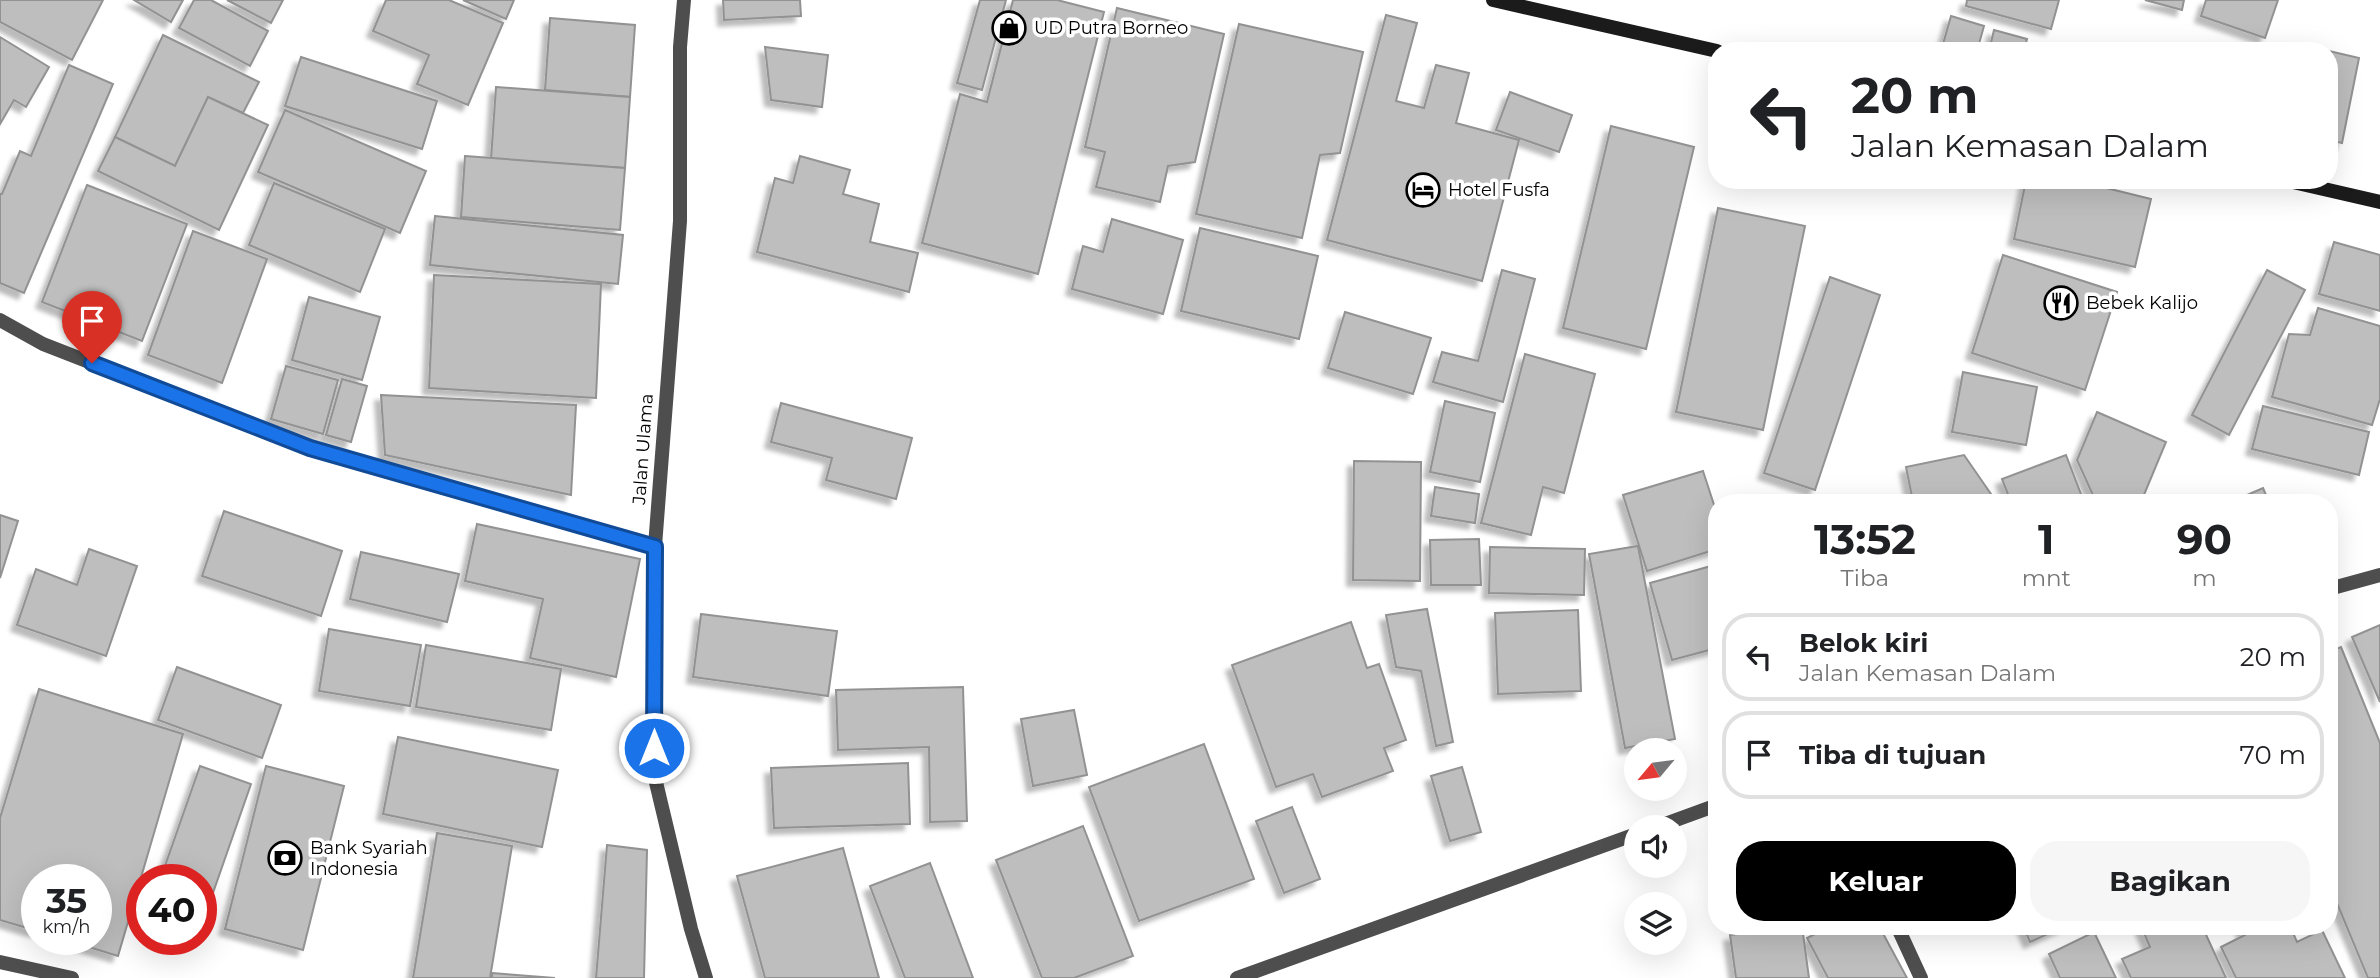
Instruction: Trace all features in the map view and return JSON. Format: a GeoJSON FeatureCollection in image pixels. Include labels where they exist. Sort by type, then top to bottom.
{"type":"FeatureCollection","features":[{"type":"Feature","properties":{"kind":"main road"},"geometry":{"type":"LineString","coordinates":[[1493,0],[1708,49]]}},
{"type":"Feature","properties":{"kind":"main road"},"geometry":{"type":"LineString","coordinates":[[2324,189],[2380,202]]}},
{"type":"Feature","properties":{"kind":"street","name":"Jalan Ulama"},"geometry":{"type":"LineString","coordinates":[[684,0],[680,47],[680,221],[655,547],[654,774],[691,929],[706,978]]}},
{"type":"Feature","properties":{"kind":"street"},"geometry":{"type":"LineString","coordinates":[[0,320],[43,344],[310,448],[655,547]]}},
{"type":"Feature","properties":{"kind":"street"},"geometry":{"type":"LineString","coordinates":[[2338,587],[2380,575]]}},
{"type":"Feature","properties":{"kind":"street"},"geometry":{"type":"LineString","coordinates":[[1687,816],[1708,808]]}},
{"type":"Feature","properties":{"kind":"street"},"geometry":{"type":"LineString","coordinates":[[1237,978],[1624,838]]}},
{"type":"Feature","properties":{"kind":"street"},"geometry":{"type":"LineString","coordinates":[[1901,935],[1921,978]]}},
{"type":"Feature","properties":{"kind":"street"},"geometry":{"type":"LineString","coordinates":[[0,962],[72,978]]}},
{"type":"Feature","properties":{"kind":"building"},"geometry":{"type":"Polygon","coordinates":[[[0,0],[103,0],[72,60],[0,22],[0,0]]]}},
{"type":"Feature","properties":{"kind":"building"},"geometry":{"type":"Polygon","coordinates":[[[134,0],[183,0],[171,22],[134,0]]]}},
{"type":"Feature","properties":{"kind":"building"},"geometry":{"type":"Polygon","coordinates":[[[194,0],[211,0],[268,31],[250,66],[179,28],[194,0]]]}},
{"type":"Feature","properties":{"kind":"building"},"geometry":{"type":"Polygon","coordinates":[[[227,0],[283,0],[271,23],[227,0]]]}},
{"type":"Feature","properties":{"kind":"building"},"geometry":{"type":"Polygon","coordinates":[[[386,0],[449,0],[503,23],[468,105],[417,84],[429,55],[373,31],[386,0]]]}},
{"type":"Feature","properties":{"kind":"building"},"geometry":{"type":"Polygon","coordinates":[[[463,0],[514,0],[506,19],[463,0]]]}},
{"type":"Feature","properties":{"kind":"building"},"geometry":{"type":"Polygon","coordinates":[[[723,0],[800,0],[801,16],[724,20],[723,0]]]}},
{"type":"Feature","properties":{"kind":"building"},"geometry":{"type":"Polygon","coordinates":[[[980,0],[1006,0],[982,90],[957,83],[980,0]]]}},
{"type":"Feature","properties":{"kind":"building"},"geometry":{"type":"Polygon","coordinates":[[[1013,0],[1057,0],[1104,12],[1038,274],[922,243],[960,94],[987,102],[1013,0]]]}},
{"type":"Feature","properties":{"kind":"building"},"geometry":{"type":"Polygon","coordinates":[[[1967,0],[2059,0],[2051,29],[1966,6],[1967,0]]]}},
{"type":"Feature","properties":{"kind":"building"},"geometry":{"type":"Polygon","coordinates":[[[2145,0],[2184,0],[2182,10],[2145,0]]]}},
{"type":"Feature","properties":{"kind":"building"},"geometry":{"type":"Polygon","coordinates":[[[2206,0],[2278,0],[2265,38],[2201,16],[2206,0]]]}},
{"type":"Feature","properties":{"kind":"building"},"geometry":{"type":"Polygon","coordinates":[[[1117,8],[1224,34],[1195,162],[1168,166],[1160,202],[1096,187],[1105,152],[1085,147],[1117,8]]]}},
{"type":"Feature","properties":{"kind":"building","name":"Hotel Fusfa"},"geometry":{"type":"Polygon","coordinates":[[[1386,15],[1417,23],[1396,101],[1424,108],[1436,65],[1469,73],[1456,123],[1519,140],[1482,281],[1327,240],[1386,15]]]}},
{"type":"Feature","properties":{"kind":"building"},"geometry":{"type":"Polygon","coordinates":[[[1951,16],[1984,26],[1980,42],[1944,42],[1951,16]]]}},
{"type":"Feature","properties":{"kind":"building"},"geometry":{"type":"Polygon","coordinates":[[[550,18],[635,25],[630,97],[545,90],[550,18]]]}},
{"type":"Feature","properties":{"kind":"building"},"geometry":{"type":"Polygon","coordinates":[[[1239,24],[1363,52],[1340,153],[1320,155],[1302,238],[1196,214],[1239,24]]]}},
{"type":"Feature","properties":{"kind":"building"},"geometry":{"type":"Polygon","coordinates":[[[1994,30],[2027,39],[2026,42],[1991,42],[1994,30]]]}},
{"type":"Feature","properties":{"kind":"building"},"geometry":{"type":"Polygon","coordinates":[[[163,35],[259,82],[243,113],[208,97],[175,166],[115,137],[163,35]]]}},
{"type":"Feature","properties":{"kind":"building"},"geometry":{"type":"Polygon","coordinates":[[[0,37],[49,67],[26,107],[14,100],[0,124],[0,37]]]}},
{"type":"Feature","properties":{"kind":"building"},"geometry":{"type":"Polygon","coordinates":[[[765,47],[828,55],[822,107],[771,100],[765,47]]]}},
{"type":"Feature","properties":{"kind":"building"},"geometry":{"type":"Polygon","coordinates":[[[2338,53],[2359,58],[2342,143],[2338,142],[2338,53]]]}},
{"type":"Feature","properties":{"kind":"building"},"geometry":{"type":"Polygon","coordinates":[[[301,57],[437,101],[422,149],[285,106],[301,57]]]}},
{"type":"Feature","properties":{"kind":"building"},"geometry":{"type":"Polygon","coordinates":[[[69,65],[113,84],[24,293],[0,283],[0,194],[20,151],[31,156],[69,65]]]}},
{"type":"Feature","properties":{"kind":"building"},"geometry":{"type":"Polygon","coordinates":[[[496,87],[630,97],[625,168],[491,159],[496,87]]]}},
{"type":"Feature","properties":{"kind":"building"},"geometry":{"type":"Polygon","coordinates":[[[1510,92],[1572,115],[1559,152],[1496,130],[1510,92]]]}},
{"type":"Feature","properties":{"kind":"building"},"geometry":{"type":"Polygon","coordinates":[[[208,97],[268,125],[219,230],[98,171],[115,137],[175,166],[208,97]]]}},
{"type":"Feature","properties":{"kind":"building"},"geometry":{"type":"Polygon","coordinates":[[[285,110],[426,171],[400,233],[258,172],[285,110]]]}},
{"type":"Feature","properties":{"kind":"building"},"geometry":{"type":"Polygon","coordinates":[[[1611,126],[1694,147],[1646,349],[1563,328],[1611,126]]]}},
{"type":"Feature","properties":{"kind":"building"},"geometry":{"type":"Polygon","coordinates":[[[465,156],[625,168],[620,230],[461,217],[465,156]]]}},
{"type":"Feature","properties":{"kind":"building"},"geometry":{"type":"Polygon","coordinates":[[[800,156],[850,170],[843,194],[879,204],[870,242],[918,253],[909,292],[757,252],[775,178],[793,183],[800,156]]]}},
{"type":"Feature","properties":{"kind":"building"},"geometry":{"type":"Polygon","coordinates":[[[274,183],[385,229],[360,292],[249,245],[274,183]]]}},
{"type":"Feature","properties":{"kind":"building"},"geometry":{"type":"Polygon","coordinates":[[[87,185],[187,224],[142,341],[42,302],[87,185]]]}},
{"type":"Feature","properties":{"kind":"building"},"geometry":{"type":"Polygon","coordinates":[[[2024,189],[2110,189],[2151,199],[2135,267],[2014,239],[2024,189]]]}},
{"type":"Feature","properties":{"kind":"building"},"geometry":{"type":"Polygon","coordinates":[[[1718,208],[1805,226],[1763,430],[1676,412],[1718,208]]]}},
{"type":"Feature","properties":{"kind":"building"},"geometry":{"type":"Polygon","coordinates":[[[435,216],[623,235],[618,284],[430,265],[435,216]]]}},
{"type":"Feature","properties":{"kind":"building"},"geometry":{"type":"Polygon","coordinates":[[[1112,219],[1183,240],[1163,314],[1072,289],[1083,246],[1103,252],[1112,219]]]}},
{"type":"Feature","properties":{"kind":"building"},"geometry":{"type":"Polygon","coordinates":[[[1200,228],[1318,256],[1299,339],[1181,311],[1200,228]]]}},
{"type":"Feature","properties":{"kind":"building"},"geometry":{"type":"Polygon","coordinates":[[[193,231],[267,259],[222,383],[148,355],[193,231]]]}},
{"type":"Feature","properties":{"kind":"building"},"geometry":{"type":"Polygon","coordinates":[[[2334,242],[2380,255],[2380,311],[2319,294],[2334,242]]]}},
{"type":"Feature","properties":{"kind":"building"},"geometry":{"type":"Polygon","coordinates":[[[2003,255],[2117,292],[2085,390],[1972,353],[2003,255]]]}},
{"type":"Feature","properties":{"kind":"building"},"geometry":{"type":"Polygon","coordinates":[[[1502,270],[1535,279],[1503,402],[1433,382],[1442,352],[1478,361],[1502,270]]]}},
{"type":"Feature","properties":{"kind":"building"},"geometry":{"type":"Polygon","coordinates":[[[2267,270],[2305,290],[2229,435],[2192,415],[2267,270]]]}},
{"type":"Feature","properties":{"kind":"building"},"geometry":{"type":"Polygon","coordinates":[[[434,275],[601,284],[596,398],[429,388],[434,275]]]}},
{"type":"Feature","properties":{"kind":"building"},"geometry":{"type":"Polygon","coordinates":[[[1830,277],[1880,295],[1815,490],[1764,473],[1830,277]]]}},
{"type":"Feature","properties":{"kind":"building"},"geometry":{"type":"Polygon","coordinates":[[[309,297],[380,317],[362,380],[292,360],[309,297]]]}},
{"type":"Feature","properties":{"kind":"building"},"geometry":{"type":"Polygon","coordinates":[[[2318,308],[2380,326],[2380,399],[2372,425],[2272,397],[2289,334],[2310,335],[2318,308]]]}},
{"type":"Feature","properties":{"kind":"building"},"geometry":{"type":"Polygon","coordinates":[[[1345,312],[1431,338],[1413,394],[1328,368],[1345,312]]]}},
{"type":"Feature","properties":{"kind":"building"},"geometry":{"type":"Polygon","coordinates":[[[1525,354],[1595,374],[1564,493],[1543,487],[1531,535],[1481,523],[1525,354]]]}},
{"type":"Feature","properties":{"kind":"building"},"geometry":{"type":"Polygon","coordinates":[[[286,366],[338,380],[323,434],[271,419],[286,366]]]}},
{"type":"Feature","properties":{"kind":"building"},"geometry":{"type":"Polygon","coordinates":[[[1963,372],[2037,387],[2026,445],[1952,432],[1963,372]]]}},
{"type":"Feature","properties":{"kind":"building"},"geometry":{"type":"Polygon","coordinates":[[[342,379],[367,386],[351,442],[326,435],[342,379]]]}},
{"type":"Feature","properties":{"kind":"building"},"geometry":{"type":"Polygon","coordinates":[[[381,395],[576,405],[571,495],[385,455],[381,395]]]}},
{"type":"Feature","properties":{"kind":"building"},"geometry":{"type":"Polygon","coordinates":[[[1445,401],[1495,413],[1480,482],[1430,472],[1445,401]]]}},
{"type":"Feature","properties":{"kind":"building"},"geometry":{"type":"Polygon","coordinates":[[[781,403],[912,438],[896,499],[826,480],[832,458],[771,442],[781,403]]]}},
{"type":"Feature","properties":{"kind":"building"},"geometry":{"type":"Polygon","coordinates":[[[2263,406],[2369,432],[2359,475],[2252,449],[2263,406]]]}},
{"type":"Feature","properties":{"kind":"building"},"geometry":{"type":"Polygon","coordinates":[[[2097,412],[2166,442],[2144,494],[2092,494],[2077,460],[2097,412]]]}},
{"type":"Feature","properties":{"kind":"building"},"geometry":{"type":"Polygon","coordinates":[[[1964,455],[1991,494],[1911,494],[1906,467],[1964,455]]]}},
{"type":"Feature","properties":{"kind":"building"},"geometry":{"type":"Polygon","coordinates":[[[2066,455],[2081,494],[2008,494],[2002,479],[2066,455]]]}},
{"type":"Feature","properties":{"kind":"building"},"geometry":{"type":"Polygon","coordinates":[[[1354,461],[1421,462],[1420,581],[1353,580],[1354,461]]]}},
{"type":"Feature","properties":{"kind":"building"},"geometry":{"type":"Polygon","coordinates":[[[1703,471],[1710,494],[1708,494],[1708,552],[1647,571],[1623,495],[1703,471]]]}},
{"type":"Feature","properties":{"kind":"building"},"geometry":{"type":"Polygon","coordinates":[[[1435,487],[1479,494],[1475,523],[1431,516],[1435,487]]]}},
{"type":"Feature","properties":{"kind":"building"},"geometry":{"type":"Polygon","coordinates":[[[2263,488],[2266,494],[2249,494],[2263,488]]]}},
{"type":"Feature","properties":{"kind":"building"},"geometry":{"type":"Polygon","coordinates":[[[224,511],[342,551],[321,616],[202,576],[224,511]]]}},
{"type":"Feature","properties":{"kind":"building"},"geometry":{"type":"Polygon","coordinates":[[[0,515],[18,521],[0,578],[0,515]]]}},
{"type":"Feature","properties":{"kind":"building"},"geometry":{"type":"Polygon","coordinates":[[[477,524],[640,559],[616,677],[530,658],[543,599],[465,581],[477,524]]]}},
{"type":"Feature","properties":{"kind":"building"},"geometry":{"type":"Polygon","coordinates":[[[1479,539],[1481,585],[1431,585],[1430,540],[1479,539]]]}},
{"type":"Feature","properties":{"kind":"building"},"geometry":{"type":"Polygon","coordinates":[[[1638,546],[1675,738],[1624,738],[1624,743],[1589,554],[1638,546]]]}},
{"type":"Feature","properties":{"kind":"building"},"geometry":{"type":"Polygon","coordinates":[[[1490,547],[1585,549],[1584,595],[1489,593],[1490,547]]]}},
{"type":"Feature","properties":{"kind":"building"},"geometry":{"type":"Polygon","coordinates":[[[89,549],[137,566],[106,656],[17,625],[36,569],[77,585],[89,549]]]}},
{"type":"Feature","properties":{"kind":"building"},"geometry":{"type":"Polygon","coordinates":[[[361,552],[459,574],[447,622],[350,599],[361,552]]]}},
{"type":"Feature","properties":{"kind":"building"},"geometry":{"type":"Polygon","coordinates":[[[1708,567],[1708,650],[1672,660],[1650,583],[1708,567]]]}},
{"type":"Feature","properties":{"kind":"building"},"geometry":{"type":"Polygon","coordinates":[[[1427,609],[1453,742],[1436,746],[1421,671],[1396,667],[1386,615],[1427,609]]]}},
{"type":"Feature","properties":{"kind":"building"},"geometry":{"type":"Polygon","coordinates":[[[1578,610],[1581,691],[1498,694],[1495,613],[1578,610]]]}},
{"type":"Feature","properties":{"kind":"building"},"geometry":{"type":"Polygon","coordinates":[[[701,614],[837,631],[828,696],[693,677],[701,614]]]}},
{"type":"Feature","properties":{"kind":"building"},"geometry":{"type":"Polygon","coordinates":[[[1351,622],[1367,668],[1379,664],[1406,740],[1384,748],[1393,771],[1322,797],[1313,774],[1276,787],[1232,665],[1351,622]]]}},
{"type":"Feature","properties":{"kind":"building"},"geometry":{"type":"Polygon","coordinates":[[[2380,625],[2380,702],[2352,637],[2380,625]]]}},
{"type":"Feature","properties":{"kind":"building"},"geometry":{"type":"Polygon","coordinates":[[[329,629],[421,645],[410,706],[319,691],[329,629]]]}},
{"type":"Feature","properties":{"kind":"building"},"geometry":{"type":"Polygon","coordinates":[[[426,645],[561,669],[551,730],[416,707],[426,645]]]}},
{"type":"Feature","properties":{"kind":"building"},"geometry":{"type":"Polygon","coordinates":[[[2341,647],[2380,743],[2380,978],[2368,978],[2338,906],[2338,648],[2341,647]]]}},
{"type":"Feature","properties":{"kind":"building"},"geometry":{"type":"Polygon","coordinates":[[[177,667],[281,705],[262,758],[158,720],[177,667]]]}},
{"type":"Feature","properties":{"kind":"building"},"geometry":{"type":"Polygon","coordinates":[[[963,687],[967,821],[930,822],[929,747],[838,750],[836,690],[963,687]]]}},
{"type":"Feature","properties":{"kind":"building"},"geometry":{"type":"Polygon","coordinates":[[[39,689],[183,734],[145,864],[126,864],[126,929],[118,956],[112,954],[112,864],[21,864],[21,926],[0,920],[0,818],[39,689]]]}},
{"type":"Feature","properties":{"kind":"building"},"geometry":{"type":"Polygon","coordinates":[[[1074,710],[1087,775],[1033,786],[1021,719],[1074,710]]]}},
{"type":"Feature","properties":{"kind":"building"},"geometry":{"type":"Polygon","coordinates":[[[398,737],[558,770],[542,847],[383,814],[398,737]]]}},
{"type":"Feature","properties":{"kind":"building"},"geometry":{"type":"Polygon","coordinates":[[[1204,744],[1254,879],[1139,921],[1089,787],[1204,744]]]}},
{"type":"Feature","properties":{"kind":"building"},"geometry":{"type":"Polygon","coordinates":[[[908,763],[910,824],[774,828],[771,768],[908,763]]]}},
{"type":"Feature","properties":{"kind":"building"},"geometry":{"type":"Polygon","coordinates":[[[200,766],[251,784],[217,881],[217,864],[166,864],[200,766]]]}},
{"type":"Feature","properties":{"kind":"building","name":"Bank Syariah Indonesia"},"geometry":{"type":"Polygon","coordinates":[[[266,766],[344,786],[303,950],[225,929],[266,766]]]}},
{"type":"Feature","properties":{"kind":"building"},"geometry":{"type":"Polygon","coordinates":[[[1462,767],[1481,832],[1450,841],[1431,776],[1462,767]]]}},
{"type":"Feature","properties":{"kind":"building"},"geometry":{"type":"Polygon","coordinates":[[[1292,807],[1320,879],[1284,893],[1256,821],[1292,807]]]}},
{"type":"Feature","properties":{"kind":"building"},"geometry":{"type":"Polygon","coordinates":[[[1083,826],[1133,956],[1074,978],[1042,978],[996,860],[1083,826]]]}},
{"type":"Feature","properties":{"kind":"building"},"geometry":{"type":"Polygon","coordinates":[[[437,833],[512,846],[490,978],[413,978],[437,833]]]}},
{"type":"Feature","properties":{"kind":"building"},"geometry":{"type":"Polygon","coordinates":[[[607,845],[647,850],[644,978],[596,978],[607,845]]]}},
{"type":"Feature","properties":{"kind":"building"},"geometry":{"type":"Polygon","coordinates":[[[843,848],[879,978],[765,978],[737,876],[843,848]]]}},
{"type":"Feature","properties":{"kind":"building"},"geometry":{"type":"Polygon","coordinates":[[[930,863],[973,978],[905,978],[870,886],[930,863]]]}},
{"type":"Feature","properties":{"kind":"building"},"geometry":{"type":"Polygon","coordinates":[[[1730,935],[1803,935],[1809,978],[1736,978],[1730,935]]]}},
{"type":"Feature","properties":{"kind":"building"},"geometry":{"type":"Polygon","coordinates":[[[1813,935],[1884,935],[1907,978],[1828,978],[1807,938],[1813,935]]]}},
{"type":"Feature","properties":{"kind":"building"},"geometry":{"type":"Polygon","coordinates":[[[2027,935],[2045,935],[2030,942],[2027,935]]]}},
{"type":"Feature","properties":{"kind":"building"},"geometry":{"type":"Polygon","coordinates":[[[2088,935],[2095,935],[2116,978],[2060,978],[2049,954],[2088,935]]]}},
{"type":"Feature","properties":{"kind":"building"},"geometry":{"type":"Polygon","coordinates":[[[2145,935],[2206,935],[2226,978],[2131,978],[2122,959],[2150,947],[2145,935]]]}},
{"type":"Feature","properties":{"kind":"building"},"geometry":{"type":"Polygon","coordinates":[[[2245,935],[2294,935],[2297,942],[2312,935],[2324,935],[2345,978],[2236,978],[2221,947],[2245,935]]]}},
{"type":"Feature","properties":{"kind":"building"},"geometry":{"type":"Polygon","coordinates":[[[492,973],[555,978],[492,978],[492,973]]]}},
{"type":"Feature","properties":{"kind":"place","name":"UD Putra Borneo"},"geometry":{"type":"Point","coordinates":[1009,28]}},
{"type":"Feature","properties":{"kind":"place","name":"Hotel Fusfa"},"geometry":{"type":"Point","coordinates":[1423,190]}},
{"type":"Feature","properties":{"kind":"place","name":"Bebek Kalijo"},"geometry":{"type":"Point","coordinates":[2061,303]}},
{"type":"Feature","properties":{"kind":"place","name":"Bank Syariah Indonesia"},"geometry":{"type":"Point","coordinates":[285,858]}},
{"type":"Feature","properties":{"kind":"route"},"geometry":{"type":"LineString","coordinates":[[92,363],[310,448],[655,547],[654,748]]}}]}
